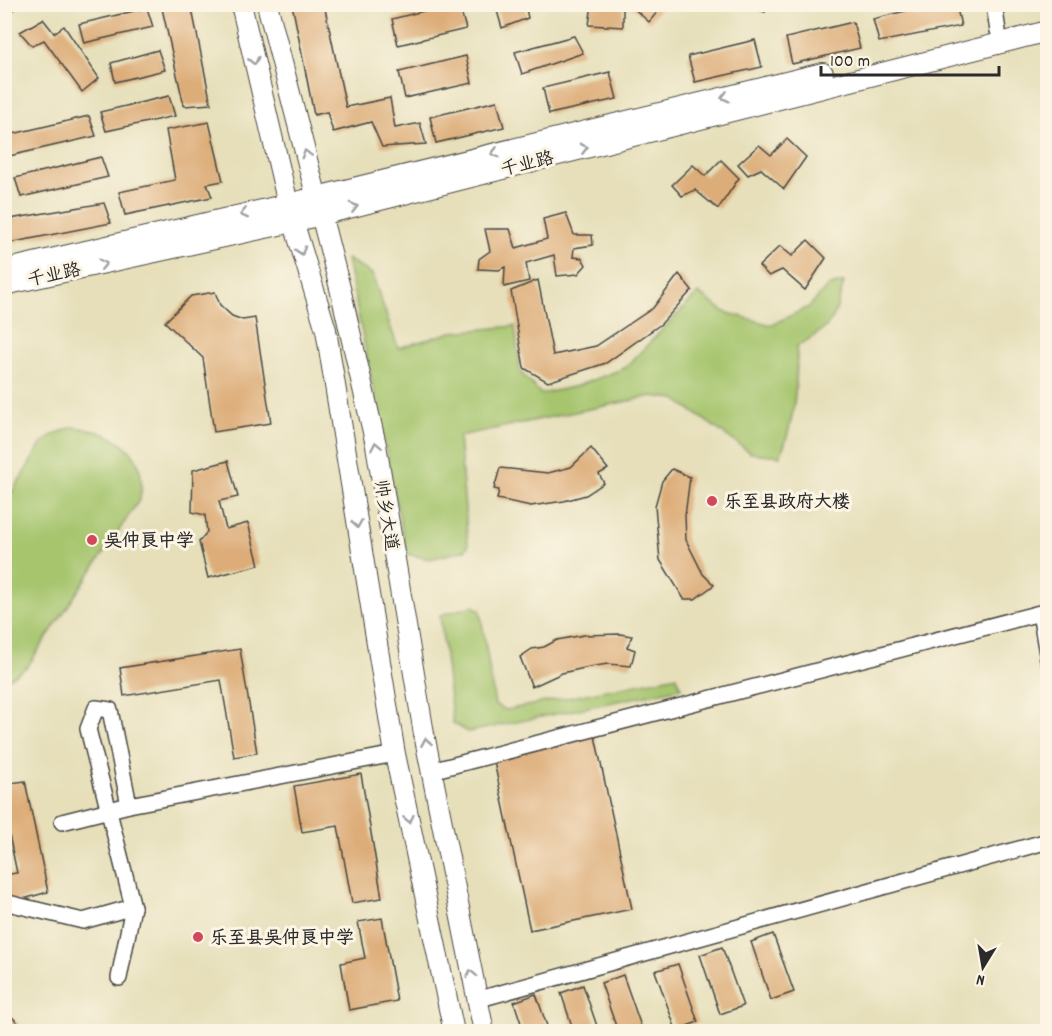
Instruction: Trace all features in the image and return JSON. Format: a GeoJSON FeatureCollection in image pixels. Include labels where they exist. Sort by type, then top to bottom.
{"type":"FeatureCollection","features":[{"type":"Feature","properties":{"kind":"main road","name":"帅乡大道"},"geometry":{"type":"LineString","coordinates":[[241,4],[290,213],[326,330],[395,754],[454,1032]]}},
{"type":"Feature","properties":{"kind":"main road","name":"帅乡大道"},"geometry":{"type":"LineString","coordinates":[[267,4],[319,205],[376,445],[431,771],[484,1032]]}},
{"type":"Feature","properties":{"kind":"main road","name":"千业路"},"geometry":{"type":"LineString","coordinates":[[4,285],[1047,20]]}},
{"type":"Feature","properties":{"kind":"main road","name":"千业路"},"geometry":{"type":"LineString","coordinates":[[319,205],[1047,31]]}},
{"type":"Feature","properties":{"kind":"main road","name":"千业路"},"geometry":{"type":"LineString","coordinates":[[4,270],[290,213]]}},
{"type":"Feature","properties":{"kind":"street"},"geometry":{"type":"LineString","coordinates":[[994,4],[998,31]]}},
{"type":"Feature","properties":{"kind":"street"},"geometry":{"type":"LineString","coordinates":[[431,771],[1040,613],[1047,660]]}},
{"type":"Feature","properties":{"kind":"street"},"geometry":{"type":"LineString","coordinates":[[119,978],[133,907],[88,729],[96,708],[110,710],[129,805]]}},
{"type":"Feature","properties":{"kind":"street"},"geometry":{"type":"LineString","coordinates":[[62,822],[129,805],[395,754]]}},
{"type":"Feature","properties":{"kind":"street"},"geometry":{"type":"LineString","coordinates":[[476,1000],[1047,841]]}},
{"type":"Feature","properties":{"kind":"street"},"geometry":{"type":"LineString","coordinates":[[4,902],[83,921],[133,907]]}},
{"type":"Feature","properties":{"kind":"green space"},"geometry":{"type":"Polygon","coordinates":[[[347,259],[372,274],[398,348],[452,332],[515,326],[520,372],[541,394],[577,386],[625,368],[698,293],[725,312],[771,325],[809,307],[827,287],[844,282],[831,321],[819,333],[797,346],[794,402],[789,429],[780,456],[751,453],[675,399],[652,396],[459,436],[468,546],[465,550],[430,559],[407,554],[347,259]]]}},
{"type":"Feature","properties":{"kind":"green space"},"geometry":{"type":"Polygon","coordinates":[[[72,427],[102,433],[125,446],[134,456],[139,468],[140,499],[27,667],[5,681],[5,504],[42,443],[51,436],[72,427]]]}},
{"type":"Feature","properties":{"kind":"green space"},"geometry":{"type":"Polygon","coordinates":[[[473,606],[480,610],[495,705],[506,710],[677,676],[681,688],[468,732],[453,723],[440,615],[473,606]]]}},
{"type":"Feature","properties":{"kind":"building"},"geometry":{"type":"Polygon","coordinates":[[[4,4],[20,4],[4,17],[4,4]]]}},
{"type":"Feature","properties":{"kind":"building"},"geometry":{"type":"Polygon","coordinates":[[[161,4],[191,4],[211,104],[184,106],[161,4]]]}},
{"type":"Feature","properties":{"kind":"building"},"geometry":{"type":"Polygon","coordinates":[[[292,4],[324,4],[346,107],[390,98],[395,128],[420,123],[426,144],[382,147],[371,122],[333,132],[327,112],[314,115],[292,4]]]}},
{"type":"Feature","properties":{"kind":"building"},"geometry":{"type":"Polygon","coordinates":[[[459,4],[466,29],[398,45],[392,19],[459,4]]]}},
{"type":"Feature","properties":{"kind":"building"},"geometry":{"type":"Polygon","coordinates":[[[495,4],[525,4],[528,18],[502,28],[495,4]]]}},
{"type":"Feature","properties":{"kind":"building"},"geometry":{"type":"Polygon","coordinates":[[[592,4],[623,4],[623,27],[589,25],[592,4]]]}},
{"type":"Feature","properties":{"kind":"building"},"geometry":{"type":"Polygon","coordinates":[[[633,4],[664,4],[649,22],[631,6],[633,4]]]}},
{"type":"Feature","properties":{"kind":"building"},"geometry":{"type":"Polygon","coordinates":[[[743,4],[768,4],[765,12],[743,4]]]}},
{"type":"Feature","properties":{"kind":"building"},"geometry":{"type":"Polygon","coordinates":[[[933,4],[956,4],[961,26],[879,42],[873,19],[933,4]]]}},
{"type":"Feature","properties":{"kind":"building"},"geometry":{"type":"Polygon","coordinates":[[[147,8],[153,27],[84,43],[79,24],[147,8]]]}},
{"type":"Feature","properties":{"kind":"building"},"geometry":{"type":"Polygon","coordinates":[[[43,19],[54,33],[64,26],[99,78],[82,92],[44,40],[32,46],[20,32],[43,19]]]}},
{"type":"Feature","properties":{"kind":"building"},"geometry":{"type":"Polygon","coordinates":[[[853,22],[860,48],[792,64],[786,38],[853,22]]]}},
{"type":"Feature","properties":{"kind":"building"},"geometry":{"type":"Polygon","coordinates":[[[574,36],[583,53],[522,74],[515,52],[574,36]]]}},
{"type":"Feature","properties":{"kind":"building"},"geometry":{"type":"Polygon","coordinates":[[[755,40],[762,67],[695,82],[688,56],[755,40]]]}},
{"type":"Feature","properties":{"kind":"building"},"geometry":{"type":"Polygon","coordinates":[[[158,50],[165,70],[115,82],[111,63],[158,50]]]}},
{"type":"Feature","properties":{"kind":"building"},"geometry":{"type":"Polygon","coordinates":[[[466,56],[472,83],[405,98],[399,72],[466,56]]]}},
{"type":"Feature","properties":{"kind":"building"},"geometry":{"type":"Polygon","coordinates":[[[610,72],[617,99],[549,114],[543,88],[610,72]]]}},
{"type":"Feature","properties":{"kind":"building"},"geometry":{"type":"Polygon","coordinates":[[[169,96],[175,116],[106,131],[100,112],[169,96]]]}},
{"type":"Feature","properties":{"kind":"building"},"geometry":{"type":"Polygon","coordinates":[[[497,101],[504,127],[436,143],[430,117],[497,101]]]}},
{"type":"Feature","properties":{"kind":"building"},"geometry":{"type":"Polygon","coordinates":[[[89,116],[96,136],[9,156],[4,136],[89,116]]]}},
{"type":"Feature","properties":{"kind":"building"},"geometry":{"type":"Polygon","coordinates":[[[209,122],[223,181],[207,184],[212,197],[125,215],[119,192],[175,180],[166,130],[209,122]]]}},
{"type":"Feature","properties":{"kind":"building"},"geometry":{"type":"Polygon","coordinates":[[[787,139],[806,157],[784,189],[761,169],[748,175],[738,164],[759,145],[771,155],[787,139]]]}},
{"type":"Feature","properties":{"kind":"building"},"geometry":{"type":"Polygon","coordinates":[[[101,157],[108,177],[21,197],[15,178],[101,157]]]}},
{"type":"Feature","properties":{"kind":"building"},"geometry":{"type":"Polygon","coordinates":[[[721,160],[739,178],[718,209],[695,190],[682,196],[672,185],[693,165],[705,176],[721,160]]]}},
{"type":"Feature","properties":{"kind":"building"},"geometry":{"type":"Polygon","coordinates":[[[104,203],[111,223],[4,244],[4,220],[104,203]]]}},
{"type":"Feature","properties":{"kind":"building"},"geometry":{"type":"Polygon","coordinates":[[[566,213],[574,235],[592,235],[593,245],[574,248],[573,257],[582,258],[586,265],[578,274],[557,276],[554,255],[526,263],[529,281],[504,287],[505,267],[499,270],[478,269],[479,259],[490,251],[485,229],[510,229],[516,248],[547,239],[543,219],[566,213]]]}},
{"type":"Feature","properties":{"kind":"building"},"geometry":{"type":"Polygon","coordinates":[[[808,240],[826,258],[805,290],[782,270],[769,276],[759,266],[780,246],[792,256],[808,240]]]}},
{"type":"Feature","properties":{"kind":"building"},"geometry":{"type":"Polygon","coordinates":[[[679,274],[692,290],[661,324],[606,363],[548,382],[524,368],[511,291],[538,280],[553,355],[596,346],[653,308],[679,274]]]}},
{"type":"Feature","properties":{"kind":"building"},"geometry":{"type":"Polygon","coordinates":[[[215,292],[220,305],[232,316],[243,320],[255,318],[271,423],[214,432],[203,358],[165,322],[191,296],[215,292]]]}},
{"type":"Feature","properties":{"kind":"building"},"geometry":{"type":"Polygon","coordinates":[[[591,448],[608,469],[599,474],[604,483],[586,495],[531,506],[497,499],[499,490],[494,489],[500,468],[548,473],[571,467],[591,448]]]}},
{"type":"Feature","properties":{"kind":"building"},"geometry":{"type":"Polygon","coordinates":[[[228,461],[238,497],[219,501],[226,529],[248,523],[259,565],[208,578],[199,542],[207,532],[205,515],[192,512],[193,470],[228,461]]]}},
{"type":"Feature","properties":{"kind":"building"},"geometry":{"type":"Polygon","coordinates":[[[672,469],[690,477],[685,516],[686,540],[703,574],[714,585],[695,599],[684,599],[660,560],[655,506],[662,481],[672,469]]]}},
{"type":"Feature","properties":{"kind":"building"},"geometry":{"type":"Polygon","coordinates":[[[584,635],[632,636],[627,647],[635,650],[631,666],[608,664],[589,667],[562,673],[532,687],[520,657],[532,649],[544,647],[557,640],[584,635]]]}},
{"type":"Feature","properties":{"kind":"building"},"geometry":{"type":"Polygon","coordinates":[[[240,649],[257,753],[234,757],[221,680],[124,696],[120,668],[240,649]]]}},
{"type":"Feature","properties":{"kind":"building"},"geometry":{"type":"Polygon","coordinates":[[[595,736],[632,909],[530,930],[493,757],[595,736]]]}},
{"type":"Feature","properties":{"kind":"building"},"geometry":{"type":"Polygon","coordinates":[[[361,774],[382,898],[352,903],[338,826],[302,832],[294,786],[361,774]]]}},
{"type":"Feature","properties":{"kind":"building"},"geometry":{"type":"Polygon","coordinates":[[[25,781],[48,892],[9,903],[4,890],[4,875],[17,873],[4,811],[4,784],[25,781]]]}},
{"type":"Feature","properties":{"kind":"building"},"geometry":{"type":"Polygon","coordinates":[[[382,918],[397,1001],[349,1010],[341,963],[365,958],[358,922],[382,918]]]}},
{"type":"Feature","properties":{"kind":"building"},"geometry":{"type":"Polygon","coordinates":[[[773,934],[794,992],[771,1000],[751,942],[773,934]]]}},
{"type":"Feature","properties":{"kind":"building"},"geometry":{"type":"Polygon","coordinates":[[[722,947],[743,1006],[720,1014],[700,955],[722,947]]]}},
{"type":"Feature","properties":{"kind":"building"},"geometry":{"type":"Polygon","coordinates":[[[678,964],[698,1022],[676,1030],[655,971],[678,964]]]}},
{"type":"Feature","properties":{"kind":"building"},"geometry":{"type":"Polygon","coordinates":[[[623,975],[643,1032],[618,1032],[601,983],[623,975]]]}},
{"type":"Feature","properties":{"kind":"building"},"geometry":{"type":"Polygon","coordinates":[[[583,985],[599,1032],[574,1032],[561,993],[583,985]]]}},
{"type":"Feature","properties":{"kind":"building"},"geometry":{"type":"Polygon","coordinates":[[[536,994],[549,1032],[524,1032],[514,1002],[536,994]]]}},
{"type":"Feature","properties":{"kind":"building"},"geometry":{"type":"Polygon","coordinates":[[[5,1010],[27,1032],[5,1032],[5,1010]]]}},
{"type":"Feature","properties":{"kind":"place","name":"乐至县政府大楼"},"geometry":{"type":"Point","coordinates":[712,501]}},
{"type":"Feature","properties":{"kind":"place","name":"吴仲良中学"},"geometry":{"type":"Point","coordinates":[92,540]}},
{"type":"Feature","properties":{"kind":"place","name":"乐至县吴仲良中学"},"geometry":{"type":"Point","coordinates":[198,937]}}]}
